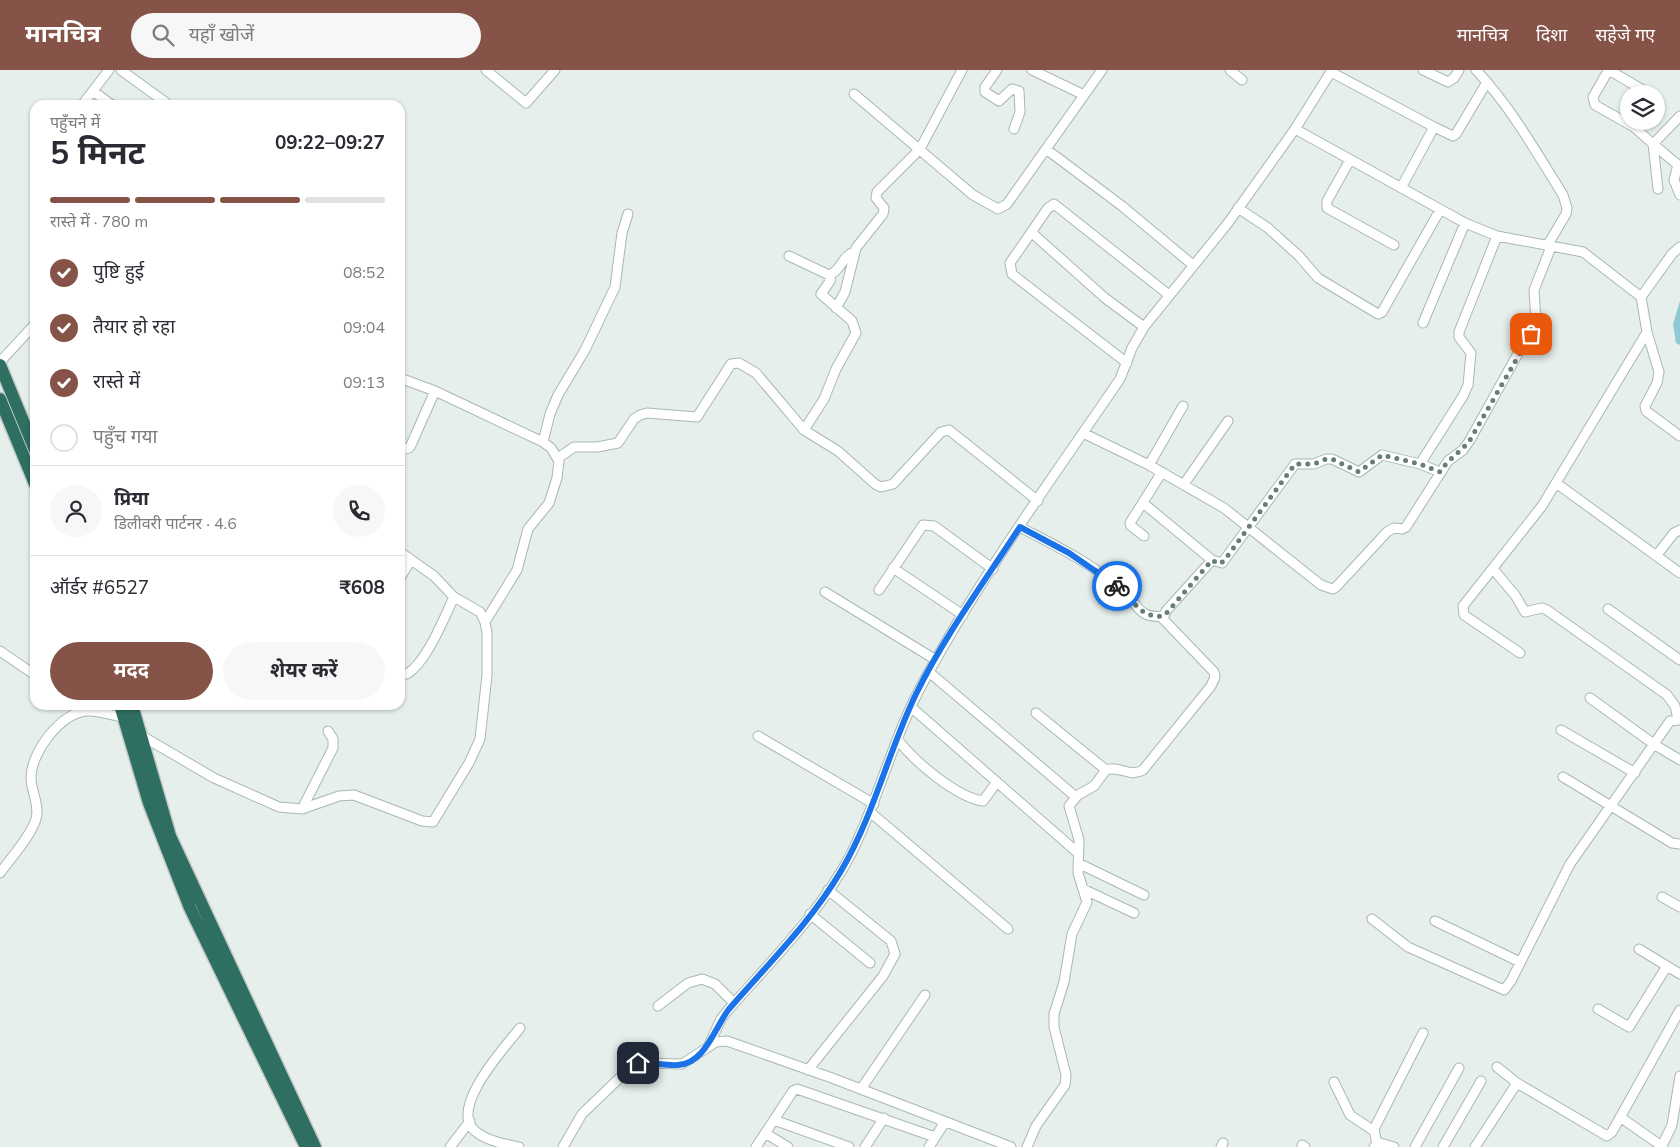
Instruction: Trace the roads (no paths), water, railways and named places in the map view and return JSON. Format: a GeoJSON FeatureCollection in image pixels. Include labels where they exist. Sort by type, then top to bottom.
{"type":"FeatureCollection","features":[{"type":"Feature","properties":{"kind":"highway"},"geometry":{"type":"LineString","coordinates":[[0,364],[30,438]]}},
{"type":"Feature","properties":{"kind":"highway"},"geometry":{"type":"LineString","coordinates":[[0,399],[3,414],[30,473]]}},
{"type":"Feature","properties":{"kind":"highway"},"geometry":{"type":"LineString","coordinates":[[122,710],[149,803],[190,908],[306,1147]]}},
{"type":"Feature","properties":{"kind":"highway"},"geometry":{"type":"LineString","coordinates":[[134,710],[170,836],[315,1147]]}},
{"type":"Feature","properties":{"kind":"street"},"geometry":{"type":"LineString","coordinates":[[86,100],[109,70]]}},
{"type":"Feature","properties":{"kind":"street"},"geometry":{"type":"LineString","coordinates":[[121,70],[162,100]]}},
{"type":"Feature","properties":{"kind":"street"},"geometry":{"type":"LineString","coordinates":[[486,70],[526,103],[555,70]]}},
{"type":"Feature","properties":{"kind":"street"},"geometry":{"type":"LineString","coordinates":[[836,308],[845,292],[854,252],[883,214],[884,208],[876,198],[877,192],[920,149],[962,70]]}},
{"type":"Feature","properties":{"kind":"street"},"geometry":{"type":"LineString","coordinates":[[997,70],[985,87],[985,92],[999,101],[1012,89],[1019,91],[1020,112],[1014,128]]}},
{"type":"Feature","properties":{"kind":"street"},"geometry":{"type":"LineString","coordinates":[[1032,70],[1084,95]]}},
{"type":"Feature","properties":{"kind":"street"},"geometry":{"type":"LineString","coordinates":[[854,94],[973,195],[998,209],[1007,204],[1025,176],[1102,70]]}},
{"type":"Feature","properties":{"kind":"street"},"geometry":{"type":"LineString","coordinates":[[1230,70],[1242,80]]}},
{"type":"Feature","properties":{"kind":"street"},"geometry":{"type":"LineString","coordinates":[[1424,70],[1448,82],[1454,78],[1458,70]]}},
{"type":"Feature","properties":{"kind":"street"},"geometry":{"type":"LineString","coordinates":[[1083,433],[1150,465],[1224,508],[1321,585],[1333,589],[1387,532],[1394,528],[1402,529],[1406,527],[1448,461],[1463,450],[1470,440],[1531,334],[1538,314],[1534,290],[1549,246],[1566,214],[1567,208],[1563,195],[1519,125],[1488,82],[1476,70]]}},
{"type":"Feature","properties":{"kind":"street"},"geometry":{"type":"LineString","coordinates":[[1634,85],[1609,70],[1593,97],[1595,105],[1634,127],[1678,165],[1674,180],[1680,195]]}},
{"type":"Feature","properties":{"kind":"street"},"geometry":{"type":"LineString","coordinates":[[708,1047],[721,1019],[783,949],[828,890],[851,853],[872,808],[911,707],[929,672],[963,615],[1020,527],[1120,379],[1144,327],[1238,208],[1295,129],[1332,71],[1453,136],[1488,82]]}},
{"type":"Feature","properties":{"kind":"street"},"geometry":{"type":"LineString","coordinates":[[93,91],[105,100]]}},
{"type":"Feature","properties":{"kind":"street"},"geometry":{"type":"LineString","coordinates":[[1653,144],[1680,116]]}},
{"type":"Feature","properties":{"kind":"street"},"geometry":{"type":"LineString","coordinates":[[1401,188],[1434,127]]}},
{"type":"Feature","properties":{"kind":"street"},"geometry":{"type":"LineString","coordinates":[[1295,129],[1465,223],[1497,236],[1583,252],[1641,297],[1647,332],[1659,372],[1657,383],[1645,406],[1646,412],[1680,436]]}},
{"type":"Feature","properties":{"kind":"street"},"geometry":{"type":"LineString","coordinates":[[1653,144],[1658,189]]}},
{"type":"Feature","properties":{"kind":"street"},"geometry":{"type":"LineString","coordinates":[[1046,149],[1122,206],[1193,265]]}},
{"type":"Feature","properties":{"kind":"street"},"geometry":{"type":"LineString","coordinates":[[1350,160],[1327,201],[1327,208],[1394,245]]}},
{"type":"Feature","properties":{"kind":"street"},"geometry":{"type":"LineString","coordinates":[[1127,363],[1012,274],[1010,263],[1048,208],[1054,204],[1169,295]]}},
{"type":"Feature","properties":{"kind":"street"},"geometry":{"type":"LineString","coordinates":[[1238,208],[1268,228],[1318,278],[1378,314],[1382,312],[1440,210]]}},
{"type":"Feature","properties":{"kind":"street"},"geometry":{"type":"LineString","coordinates":[[543,442],[550,414],[558,395],[588,344],[615,287],[622,234],[628,214]]}},
{"type":"Feature","properties":{"kind":"street"},"geometry":{"type":"LineString","coordinates":[[1423,323],[1465,223]]}},
{"type":"Feature","properties":{"kind":"street"},"geometry":{"type":"LineString","coordinates":[[1031,232],[1105,298],[1144,327]]}},
{"type":"Feature","properties":{"kind":"street"},"geometry":{"type":"LineString","coordinates":[[1420,464],[1468,385],[1471,353],[1459,336],[1459,332],[1497,236]]}},
{"type":"Feature","properties":{"kind":"street"},"geometry":{"type":"LineString","coordinates":[[1641,297],[1672,254],[1680,247]]}},
{"type":"Feature","properties":{"kind":"street"},"geometry":{"type":"LineString","coordinates":[[804,430],[824,399],[836,369],[856,333],[856,327],[852,321],[821,292],[830,281],[831,274],[848,254],[854,252]]}},
{"type":"Feature","properties":{"kind":"street"},"geometry":{"type":"LineString","coordinates":[[789,256],[818,271],[831,274]]}},
{"type":"Feature","properties":{"kind":"street"},"geometry":{"type":"LineString","coordinates":[[0,364],[30,330]]}},
{"type":"Feature","properties":{"kind":"street"},"geometry":{"type":"LineString","coordinates":[[1520,653],[1462,612],[1463,606],[1542,506],[1647,332]]}},
{"type":"Feature","properties":{"kind":"street"},"geometry":{"type":"LineString","coordinates":[[558,458],[574,447],[597,447],[618,442],[634,419],[640,415],[647,413],[697,417],[731,364],[739,363],[754,371],[804,430],[838,451],[875,484],[881,486],[893,484],[941,432],[949,430],[1038,501]]}},
{"type":"Feature","properties":{"kind":"street"},"geometry":{"type":"LineString","coordinates":[[405,380],[435,391],[543,442],[551,448],[558,458],[560,467],[549,503],[528,529],[517,570],[485,622]]}},
{"type":"Feature","properties":{"kind":"street"},"geometry":{"type":"LineString","coordinates":[[405,449],[411,445],[435,391]]}},
{"type":"Feature","properties":{"kind":"street"},"geometry":{"type":"LineString","coordinates":[[1150,465],[1183,406]]}},
{"type":"Feature","properties":{"kind":"street"},"geometry":{"type":"LineString","coordinates":[[1184,484],[1228,421]]}},
{"type":"Feature","properties":{"kind":"street"},"geometry":{"type":"LineString","coordinates":[[1143,504],[1212,560],[1222,563],[1295,464],[1314,464],[1326,459],[1332,459],[1359,472],[1382,455],[1420,464],[1440,472]]}},
{"type":"Feature","properties":{"kind":"street"},"geometry":{"type":"LineString","coordinates":[[1144,536],[1131,526],[1130,523],[1162,472]]}},
{"type":"Feature","properties":{"kind":"street"},"geometry":{"type":"LineString","coordinates":[[1556,483],[1680,573]]}},
{"type":"Feature","properties":{"kind":"street"},"geometry":{"type":"LineString","coordinates":[[879,590],[923,524],[928,524],[993,569]]}},
{"type":"Feature","properties":{"kind":"street"},"geometry":{"type":"LineString","coordinates":[[1020,527],[1097,571],[1124,592],[1140,611],[1151,616],[1164,616]]}},
{"type":"Feature","properties":{"kind":"street"},"geometry":{"type":"LineString","coordinates":[[1656,556],[1674,533],[1680,530]]}},
{"type":"Feature","properties":{"kind":"street"},"geometry":{"type":"LineString","coordinates":[[142,736],[190,765],[254,797],[279,807],[302,809],[339,796],[354,795],[429,823],[437,818],[480,739],[487,675],[485,622],[480,612],[454,597],[434,576],[405,556]]}},
{"type":"Feature","properties":{"kind":"street"},"geometry":{"type":"LineString","coordinates":[[405,570],[411,560]]}},
{"type":"Feature","properties":{"kind":"street"},"geometry":{"type":"LineString","coordinates":[[1027,1147],[1036,1126],[1059,1096],[1066,1079],[1054,1027],[1054,1014],[1064,982],[1072,934],[1086,908],[1087,902],[1078,873],[1078,840],[1069,810],[1070,804],[1094,786],[1106,770],[1116,768],[1132,774],[1143,770],[1214,682],[1214,672],[1164,622],[1164,616],[1212,560]]}},
{"type":"Feature","properties":{"kind":"street"},"geometry":{"type":"LineString","coordinates":[[893,568],[963,615]]}},
{"type":"Feature","properties":{"kind":"street"},"geometry":{"type":"LineString","coordinates":[[1372,919],[1408,947],[1500,990],[1507,988],[1570,864],[1670,721],[1679,720],[1675,706],[1667,696],[1547,610],[1542,608],[1525,612],[1515,595],[1493,569]]}},
{"type":"Feature","properties":{"kind":"street"},"geometry":{"type":"LineString","coordinates":[[824,592],[936,660]]}},
{"type":"Feature","properties":{"kind":"street"},"geometry":{"type":"LineString","coordinates":[[405,674],[416,666],[436,634],[454,597]]}},
{"type":"Feature","properties":{"kind":"street"},"geometry":{"type":"LineString","coordinates":[[1608,609],[1680,660]]}},
{"type":"Feature","properties":{"kind":"street"},"geometry":{"type":"LineString","coordinates":[[0,651],[30,672]]}},
{"type":"Feature","properties":{"kind":"street"},"geometry":{"type":"LineString","coordinates":[[929,672],[1076,798]]}},
{"type":"Feature","properties":{"kind":"street"},"geometry":{"type":"LineString","coordinates":[[1590,698],[1655,745],[1680,760]]}},
{"type":"Feature","properties":{"kind":"street"},"geometry":{"type":"LineString","coordinates":[[911,707],[1078,853]]}},
{"type":"Feature","properties":{"kind":"street"},"geometry":{"type":"LineString","coordinates":[[0,874],[36,819],[36,801],[31,777],[41,746],[58,726],[80,712],[96,711],[124,718]]}},
{"type":"Feature","properties":{"kind":"street"},"geometry":{"type":"LineString","coordinates":[[1036,713],[1106,770]]}},
{"type":"Feature","properties":{"kind":"street"},"geometry":{"type":"LineString","coordinates":[[1561,730],[1635,773]]}},
{"type":"Feature","properties":{"kind":"street"},"geometry":{"type":"LineString","coordinates":[[302,809],[333,748],[333,739],[328,731]]}},
{"type":"Feature","properties":{"kind":"street"},"geometry":{"type":"LineString","coordinates":[[758,736],[872,808],[1008,929]]}},
{"type":"Feature","properties":{"kind":"street"},"geometry":{"type":"LineString","coordinates":[[898,740],[910,755],[955,790],[981,801],[997,782]]}},
{"type":"Feature","properties":{"kind":"street"},"geometry":{"type":"LineString","coordinates":[[1563,777],[1672,843],[1680,844]]}},
{"type":"Feature","properties":{"kind":"street"},"geometry":{"type":"LineString","coordinates":[[1078,863],[1144,894]]}},
{"type":"Feature","properties":{"kind":"street"},"geometry":{"type":"LineString","coordinates":[[1083,889],[1134,913]]}},
{"type":"Feature","properties":{"kind":"street"},"geometry":{"type":"LineString","coordinates":[[808,1070],[884,976],[895,954],[891,941],[828,890]]}},
{"type":"Feature","properties":{"kind":"street"},"geometry":{"type":"LineString","coordinates":[[1662,897],[1680,907]]}},
{"type":"Feature","properties":{"kind":"street"},"geometry":{"type":"LineString","coordinates":[[810,914],[870,963]]}},
{"type":"Feature","properties":{"kind":"street"},"geometry":{"type":"LineString","coordinates":[[1435,921],[1520,962]]}},
{"type":"Feature","properties":{"kind":"street"},"geometry":{"type":"LineString","coordinates":[[1639,949],[1680,974]]}},
{"type":"Feature","properties":{"kind":"street"},"geometry":{"type":"LineString","coordinates":[[1598,1009],[1629,1027],[1667,966]]}},
{"type":"Feature","properties":{"kind":"street"},"geometry":{"type":"LineString","coordinates":[[658,1006],[688,983],[702,978],[716,984],[734,1003]]}},
{"type":"Feature","properties":{"kind":"street"},"geometry":{"type":"LineString","coordinates":[[861,1089],[925,995]]}},
{"type":"Feature","properties":{"kind":"street"},"geometry":{"type":"LineString","coordinates":[[1497,1067],[1516,1083],[1605,1136],[1612,1132],[1680,1010]]}},
{"type":"Feature","properties":{"kind":"street"},"geometry":{"type":"LineString","coordinates":[[519,1147],[496,1142],[481,1135],[474,1130],[470,1121],[473,1095],[478,1081],[520,1028]]}},
{"type":"Feature","properties":{"kind":"street"},"geometry":{"type":"LineString","coordinates":[[1394,1147],[1384,1144],[1375,1146],[1374,1131],[1423,1033]]}},
{"type":"Feature","properties":{"kind":"street"},"geometry":{"type":"LineString","coordinates":[[563,1147],[574,1124],[590,1105],[632,1066],[644,1063],[682,1064],[721,1041],[732,1042],[861,1089],[1011,1147]]}},
{"type":"Feature","properties":{"kind":"street"},"geometry":{"type":"LineString","coordinates":[[1415,1147],[1459,1068]]}},
{"type":"Feature","properties":{"kind":"street"},"geometry":{"type":"LineString","coordinates":[[1620,1117],[1662,1146],[1672,1125],[1680,1076]]}},
{"type":"Feature","properties":{"kind":"street"},"geometry":{"type":"LineString","coordinates":[[1334,1082],[1350,1115],[1374,1131]]}},
{"type":"Feature","properties":{"kind":"street"},"geometry":{"type":"LineString","coordinates":[[1443,1147],[1481,1082]]}},
{"type":"Feature","properties":{"kind":"street"},"geometry":{"type":"LineString","coordinates":[[1475,1147],[1516,1083]]}},
{"type":"Feature","properties":{"kind":"street"},"geometry":{"type":"LineString","coordinates":[[756,1147],[794,1090],[797,1089],[935,1136]]}},
{"type":"Feature","properties":{"kind":"street"},"geometry":{"type":"LineString","coordinates":[[865,1147],[884,1118]]}},
{"type":"Feature","properties":{"kind":"street"},"geometry":{"type":"LineString","coordinates":[[774,1120],[849,1147]]}},
{"type":"Feature","properties":{"kind":"street"},"geometry":{"type":"LineString","coordinates":[[450,1147],[470,1121]]}},
{"type":"Feature","properties":{"kind":"street"},"geometry":{"type":"LineString","coordinates":[[929,1147],[945,1122]]}},
{"type":"Feature","properties":{"kind":"street"},"geometry":{"type":"LineString","coordinates":[[765,1133],[788,1147]]}},
{"type":"Feature","properties":{"kind":"water"},"geometry":{"type":"Polygon","coordinates":[[[1680,301],[1680,345],[1676,343],[1673,324],[1680,301]]]}}]}
